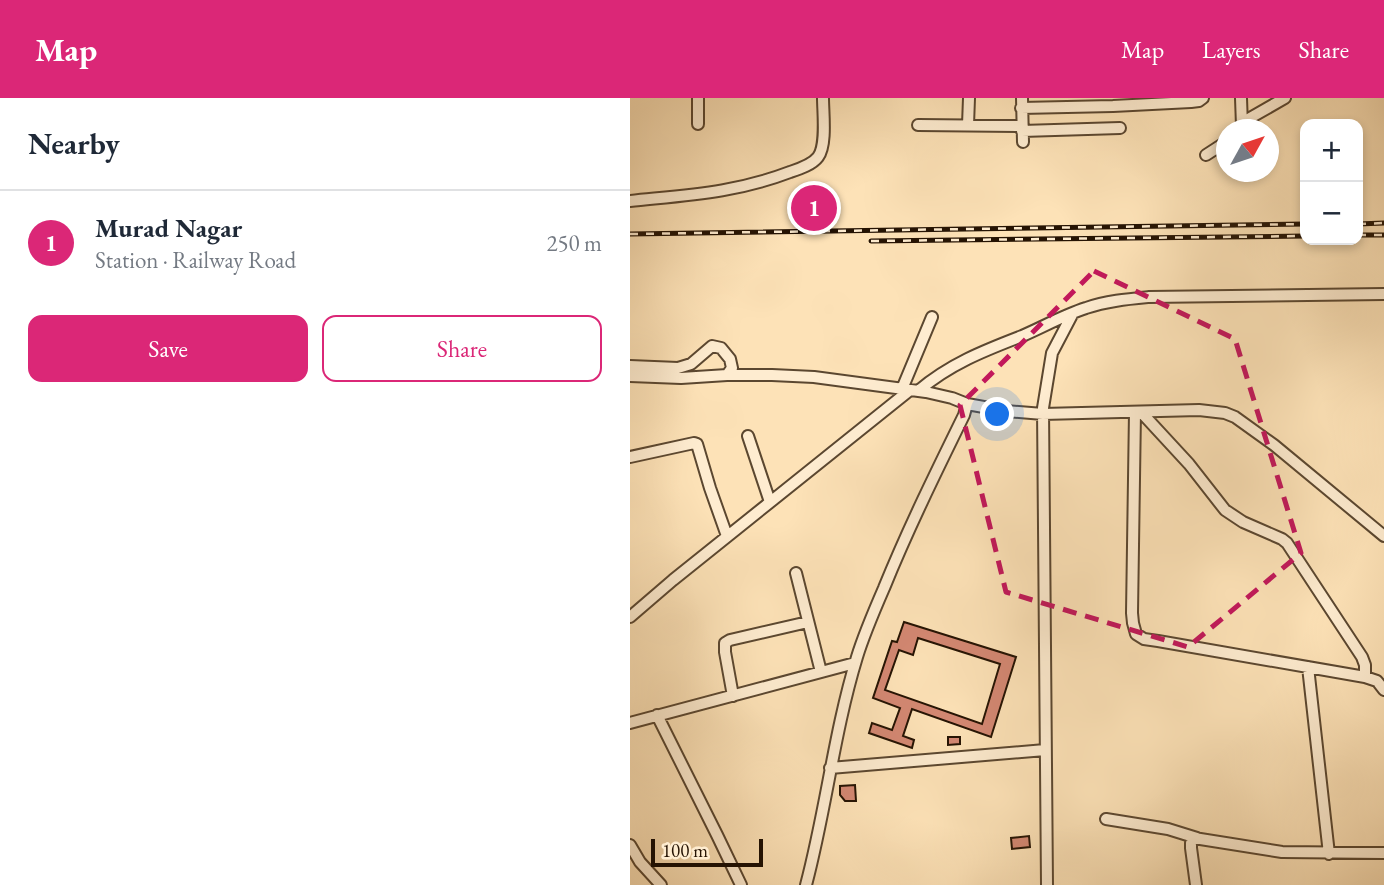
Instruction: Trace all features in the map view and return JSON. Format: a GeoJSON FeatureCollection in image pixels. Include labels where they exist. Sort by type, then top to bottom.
{"type":"FeatureCollection","features":[{"type":"Feature","properties":{"kind":"street"},"geometry":{"type":"LineString","coordinates":[[698,98],[698,124]]}},
{"type":"Feature","properties":{"kind":"street"},"geometry":{"type":"LineString","coordinates":[[630,201],[713,193],[754,184],[810,163],[819,156],[824,138],[823,98]]}},
{"type":"Feature","properties":{"kind":"street"},"geometry":{"type":"LineString","coordinates":[[968,125],[969,98]]}},
{"type":"Feature","properties":{"kind":"street"},"geometry":{"type":"LineString","coordinates":[[1022,133],[1022,103],[1113,106],[1191,102],[1203,98]]}},
{"type":"Feature","properties":{"kind":"street"},"geometry":{"type":"LineString","coordinates":[[1241,98],[1241,119]]}},
{"type":"Feature","properties":{"kind":"street"},"geometry":{"type":"LineString","coordinates":[[1248,119],[1285,98]]}},
{"type":"Feature","properties":{"kind":"street"},"geometry":{"type":"LineString","coordinates":[[918,125],[968,125],[1022,133],[1120,128]]}},
{"type":"Feature","properties":{"kind":"street"},"geometry":{"type":"LineString","coordinates":[[1206,155],[1216,149]]}},
{"type":"Feature","properties":{"kind":"street"},"geometry":{"type":"LineString","coordinates":[[630,617],[910,390],[968,357],[1087,307],[1114,301],[1149,297],[1384,294]]}},
{"type":"Feature","properties":{"kind":"street"},"geometry":{"type":"LineString","coordinates":[[1047,885],[1043,400],[1052,353],[1073,313]]}},
{"type":"Feature","properties":{"kind":"street"},"geometry":{"type":"LineString","coordinates":[[910,390],[932,317]]}},
{"type":"Feature","properties":{"kind":"street"},"geometry":{"type":"LineString","coordinates":[[630,366],[678,368],[691,364],[712,346],[721,348],[730,359],[732,368],[727,375]]}},
{"type":"Feature","properties":{"kind":"street"},"geometry":{"type":"LineString","coordinates":[[630,376],[814,377],[910,390],[1006,411],[1043,414],[1214,410],[1235,417],[1274,445],[1384,536]]}},
{"type":"Feature","properties":{"kind":"street"},"geometry":{"type":"LineString","coordinates":[[795,885],[807,882],[855,663],[894,563],[967,404]]}},
{"type":"Feature","properties":{"kind":"street"},"geometry":{"type":"LineString","coordinates":[[1138,412],[1132,613],[1136,634],[1144,639],[1365,677],[1383,685]]}},
{"type":"Feature","properties":{"kind":"street"},"geometry":{"type":"LineString","coordinates":[[1138,412],[1189,464],[1226,510],[1237,519],[1287,543],[1362,657],[1365,677]]}},
{"type":"Feature","properties":{"kind":"street"},"geometry":{"type":"LineString","coordinates":[[748,436],[770,502]]}},
{"type":"Feature","properties":{"kind":"street"},"geometry":{"type":"LineString","coordinates":[[630,457],[698,444],[727,536]]}},
{"type":"Feature","properties":{"kind":"street"},"geometry":{"type":"LineString","coordinates":[[796,573],[821,672]]}},
{"type":"Feature","properties":{"kind":"street"},"geometry":{"type":"LineString","coordinates":[[733,696],[725,643],[808,622]]}},
{"type":"Feature","properties":{"kind":"street"},"geometry":{"type":"LineString","coordinates":[[630,723],[855,663]]}},
{"type":"Feature","properties":{"kind":"street"},"geometry":{"type":"LineString","coordinates":[[1308,667],[1329,854]]}},
{"type":"Feature","properties":{"kind":"street"},"geometry":{"type":"LineString","coordinates":[[657,715],[741,885]]}},
{"type":"Feature","properties":{"kind":"street"},"geometry":{"type":"LineString","coordinates":[[830,768],[1045,750]]}},
{"type":"Feature","properties":{"kind":"street"},"geometry":{"type":"LineString","coordinates":[[1105,819],[1168,829],[1197,838],[1270,851],[1384,853]]}},
{"type":"Feature","properties":{"kind":"street"},"geometry":{"type":"LineString","coordinates":[[1196,885],[1191,843],[1197,838]]}},
{"type":"Feature","properties":{"kind":"street"},"geometry":{"type":"LineString","coordinates":[[630,845],[640,862],[661,885]]}},
{"type":"Feature","properties":{"kind":"highlighted area"},"geometry":{"type":"Polygon","coordinates":[[[1094,271],[1235,339],[1301,553],[1188,647],[1006,592],[960,405],[1094,271]]]}},
{"type":"Feature","properties":{"kind":"building"},"geometry":{"type":"Polygon","coordinates":[[[904,622],[1016,657],[991,737],[912,709],[903,736],[914,740],[912,748],[869,733],[872,723],[892,730],[900,708],[873,698],[892,641],[897,642],[904,622]],[[918,638],[913,655],[899,650],[885,690],[982,724],[1000,664],[918,638]]]}},
{"type":"Feature","properties":{"kind":"building"},"geometry":{"type":"Polygon","coordinates":[[[948,737],[960,737],[960,744],[948,745],[948,737]]]}},
{"type":"Feature","properties":{"kind":"building"},"geometry":{"type":"Polygon","coordinates":[[[855,785],[856,801],[845,801],[840,795],[840,786],[855,785]]]}},
{"type":"Feature","properties":{"kind":"building"},"geometry":{"type":"Polygon","coordinates":[[[1029,836],[1030,847],[1012,849],[1011,838],[1029,836]]]}},
{"type":"Feature","properties":{"kind":"railway"},"geometry":{"type":"LineString","coordinates":[[1363,224],[1384,223]]}},
{"type":"Feature","properties":{"kind":"railway"},"geometry":{"type":"LineString","coordinates":[[630,234],[1300,224]]}},
{"type":"Feature","properties":{"kind":"railway"},"geometry":{"type":"LineString","coordinates":[[1363,235],[1384,235]]}},
{"type":"Feature","properties":{"kind":"railway"},"geometry":{"type":"LineString","coordinates":[[871,241],[1300,236]]}},
{"type":"Feature","properties":{"kind":"place","name":"Murad Nagar"},"geometry":{"type":"Point","coordinates":[814,208]}}]}
